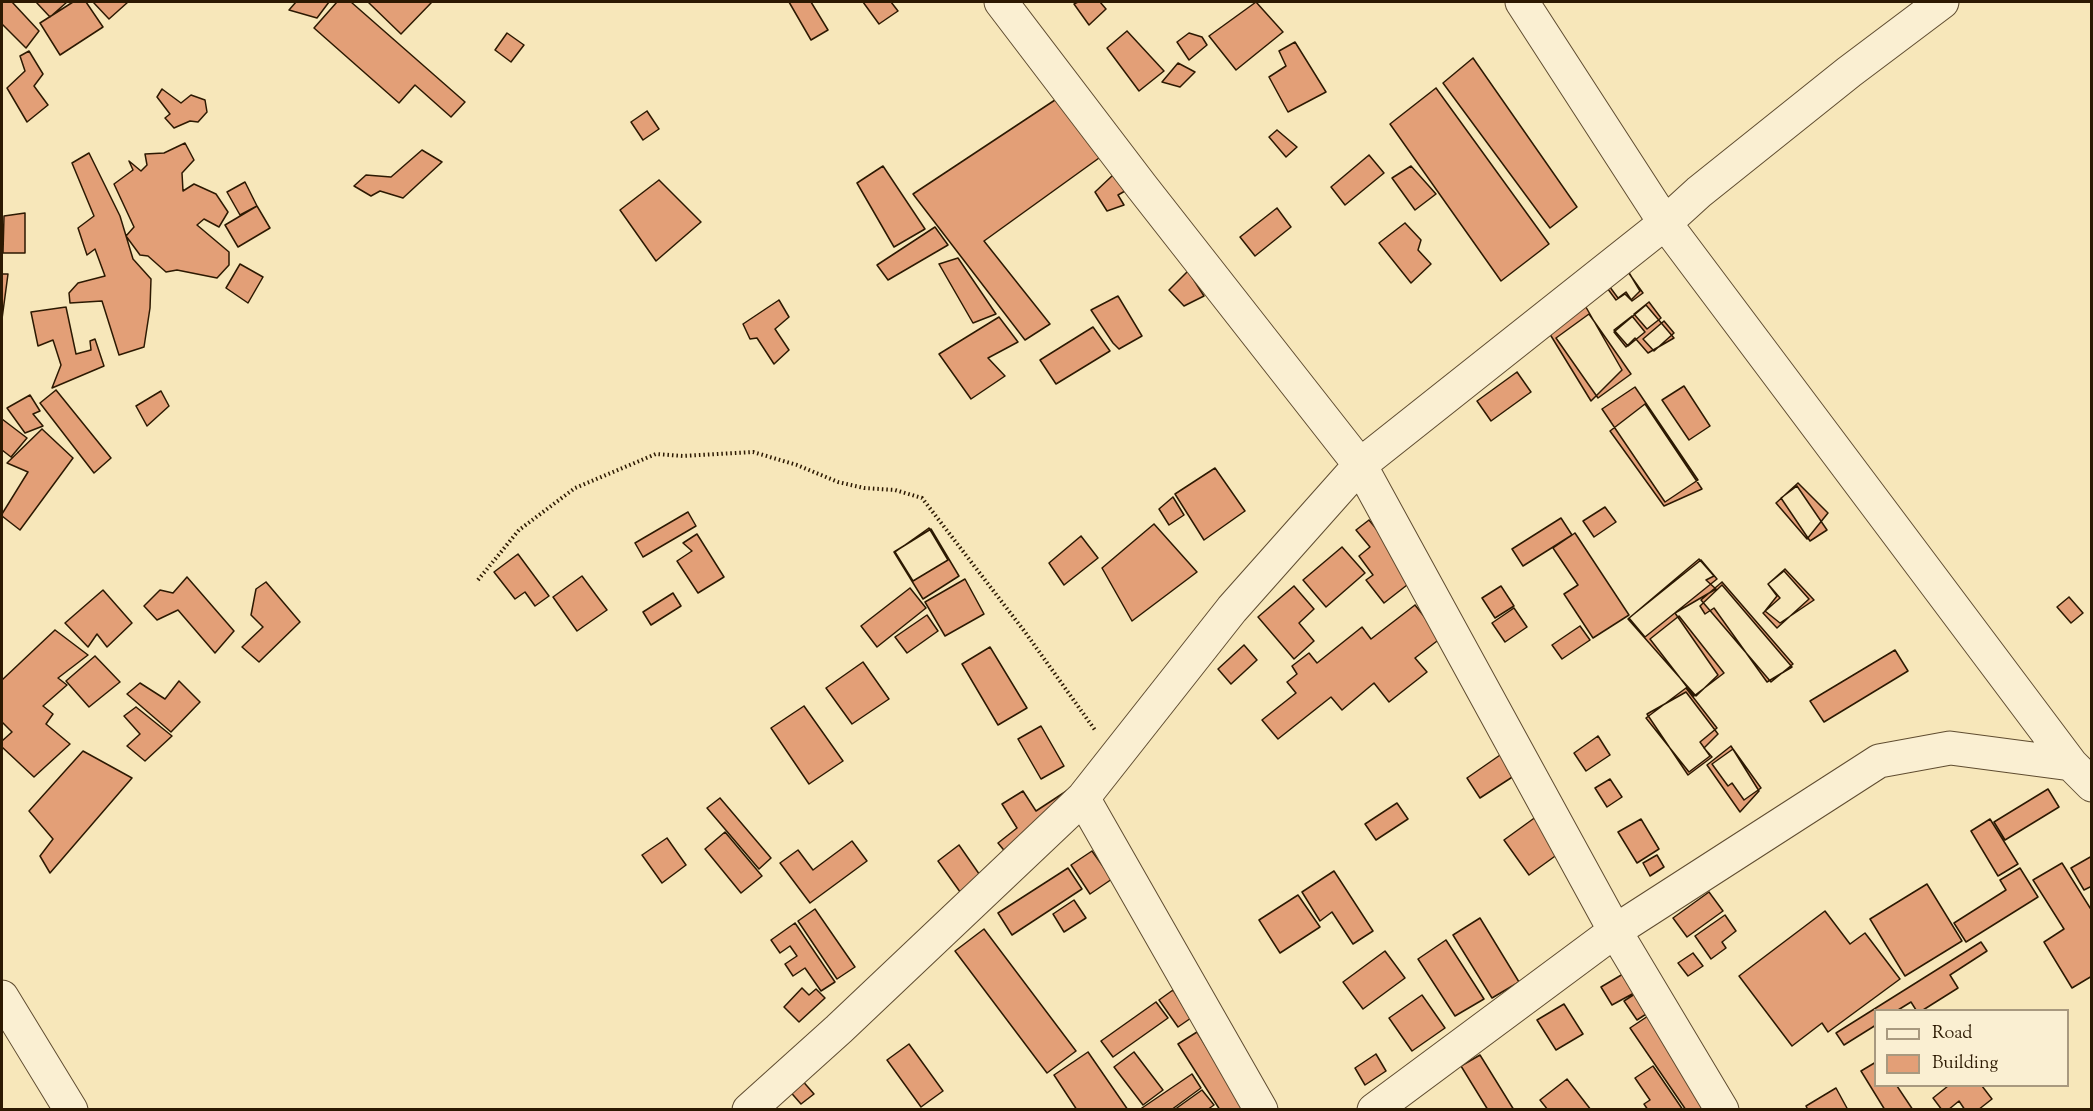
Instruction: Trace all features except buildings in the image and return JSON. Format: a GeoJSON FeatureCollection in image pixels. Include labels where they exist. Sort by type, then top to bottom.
{"type":"FeatureCollection","features":[{"type":"Feature","properties":{"kind":"street"},"geometry":{"type":"LineString","coordinates":[[1001,2],[1142,187],[1360,465],[1616,932],[1722,1110]]}},
{"type":"Feature","properties":{"kind":"street"},"geometry":{"type":"LineString","coordinates":[[1522,2],[1665,223],[2081,775]]}},
{"type":"Feature","properties":{"kind":"street"},"geometry":{"type":"LineString","coordinates":[[749,1110],[839,1029],[1083,798],[1232,609],[1360,465],[1665,223],[1699,192],[1831,86],[1942,2]]}},
{"type":"Feature","properties":{"kind":"street"},"geometry":{"type":"LineString","coordinates":[[1374,1110],[1616,932],[1879,761],[1950,748],[2018,756],[2081,775]]}},
{"type":"Feature","properties":{"kind":"street"},"geometry":{"type":"LineString","coordinates":[[1083,798],[1261,1110]]}},
{"type":"Feature","properties":{"kind":"street"},"geometry":{"type":"LineString","coordinates":[[2,997],[71,1110]]}},
{"type":"Feature","properties":{"kind":"path"},"geometry":{"type":"LineString","coordinates":[[478,580],[519,530],[575,488],[656,454],[683,456],[753,452],[797,465],[838,482],[864,488],[896,490],[922,498],[1025,632],[1082,714],[1116,756]]}}]}
